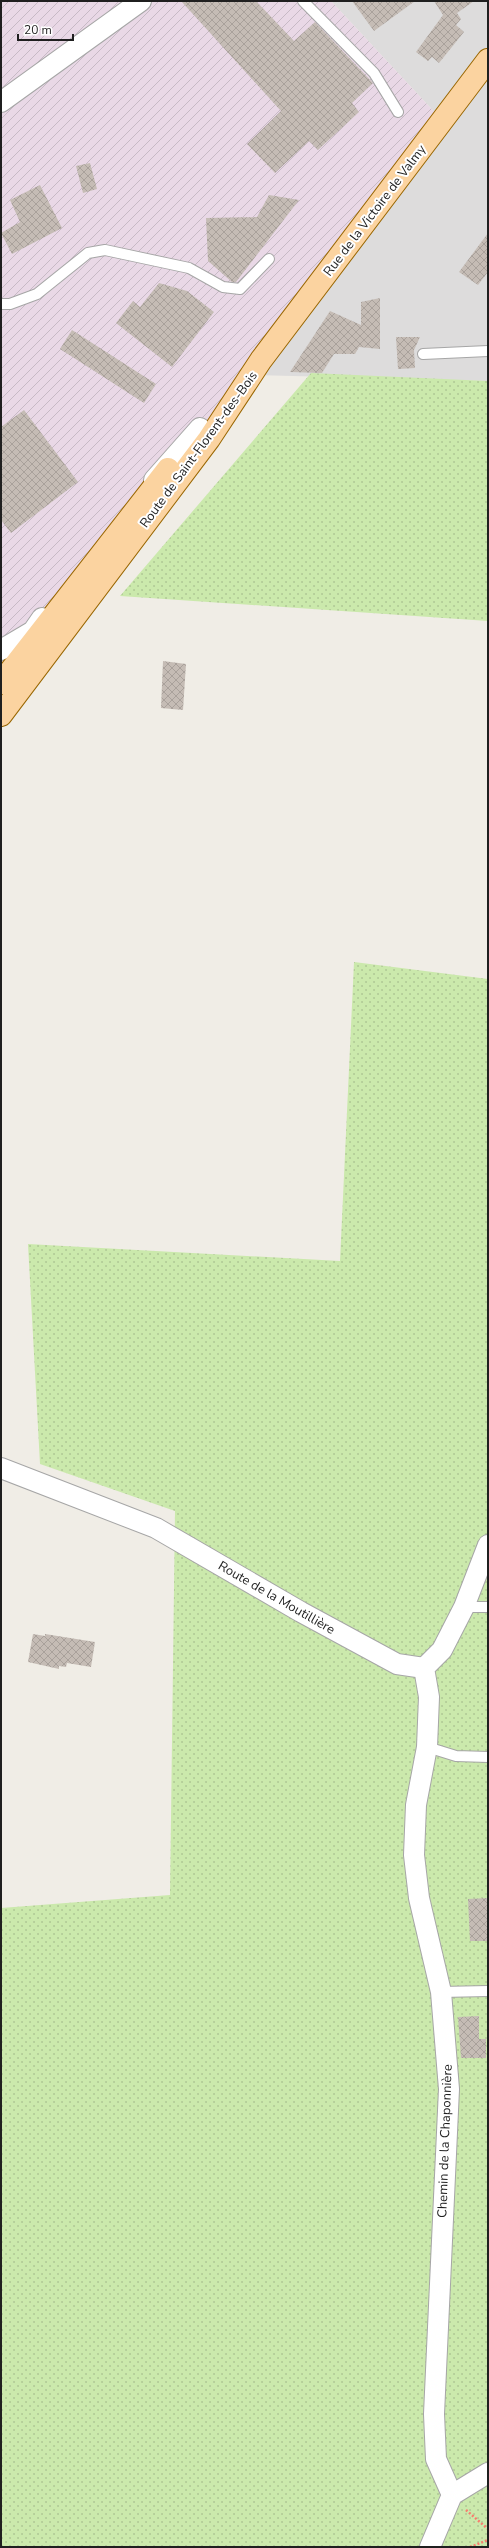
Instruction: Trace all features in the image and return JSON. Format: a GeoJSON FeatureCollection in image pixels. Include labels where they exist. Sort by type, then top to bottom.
{"type":"FeatureCollection","features":[{"type":"Feature","properties":{"kind":"main road","name":"Rue de la Victoire de Valmy"},"geometry":{"type":"LineString","coordinates":[[261,360],[488,60]]}},
{"type":"Feature","properties":{"kind":"main road","name":"Route de Saint-Florent-des-Bois"},"geometry":{"type":"LineString","coordinates":[[1,682],[200,428],[261,360]]}},
{"type":"Feature","properties":{"kind":"main road","name":"Route de Saint-Florent-des-Bois"},"geometry":{"type":"LineString","coordinates":[[1,715],[209,439],[261,360]]}},
{"type":"Feature","properties":{"kind":"street"},"geometry":{"type":"LineString","coordinates":[[1,102],[141,1]]}},
{"type":"Feature","properties":{"kind":"street"},"geometry":{"type":"LineString","coordinates":[[1,650],[32,631],[74,573],[200,428]]}},
{"type":"Feature","properties":{"kind":"street"},"geometry":{"type":"LineString","coordinates":[[1,702],[26,682]]}},
{"type":"Feature","properties":{"kind":"street","name":"Route de la Moutillière"},"geometry":{"type":"LineString","coordinates":[[1,1468],[156,1528],[301,1612],[397,1664],[424,1668]]}},
{"type":"Feature","properties":{"kind":"street"},"geometry":{"type":"LineString","coordinates":[[424,1668],[442,1650],[464,1607],[488,1545]]}},
{"type":"Feature","properties":{"kind":"street","name":"Chemin de la Chaponnière"},"geometry":{"type":"LineString","coordinates":[[424,1668],[429,1696],[428,1747],[416,1805],[414,1855],[419,1898],[441,1992],[446,2032],[448,2089],[434,2414],[436,2459],[452,2496]]}},
{"type":"Feature","properties":{"kind":"street"},"geometry":{"type":"LineString","coordinates":[[430,2547],[452,2496],[488,2473]]}},
{"type":"Feature","properties":{"kind":"lane"},"geometry":{"type":"LineString","coordinates":[[303,1],[374,73],[398,112]]}},
{"type":"Feature","properties":{"kind":"lane"},"geometry":{"type":"LineString","coordinates":[[1,304],[10,304],[37,294],[88,253],[105,250],[189,268],[223,287],[240,289],[269,259]]}},
{"type":"Feature","properties":{"kind":"lane"},"geometry":{"type":"LineString","coordinates":[[423,354],[488,351]]}},
{"type":"Feature","properties":{"kind":"lane"},"geometry":{"type":"LineString","coordinates":[[464,1607],[488,1607]]}},
{"type":"Feature","properties":{"kind":"lane"},"geometry":{"type":"LineString","coordinates":[[428,1747],[456,1756],[488,1757]]}},
{"type":"Feature","properties":{"kind":"lane"},"geometry":{"type":"LineString","coordinates":[[441,1992],[488,1991]]}},
{"type":"Feature","properties":{"kind":"path"},"geometry":{"type":"LineString","coordinates":[[452,2496],[482,2526],[488,2529]]}},
{"type":"Feature","properties":{"kind":"path"},"geometry":{"type":"LineString","coordinates":[[470,2547],[488,2540]]}},
{"type":"Feature","properties":{"kind":"shaded area"},"geometry":{"type":"Polygon","coordinates":[[[1,1],[331,1],[440,118],[1,692],[1,1]]]}},
{"type":"Feature","properties":{"kind":"shaded area"},"geometry":{"type":"Polygon","coordinates":[[[331,1],[488,1],[488,381],[250,375],[440,118],[331,1]]]}},
{"type":"Feature","properties":{"kind":"green space"},"geometry":{"type":"Polygon","coordinates":[[[311,373],[488,381],[488,621],[120,596],[311,373]]]}},
{"type":"Feature","properties":{"kind":"green space"},"geometry":{"type":"Polygon","coordinates":[[[354,962],[488,979],[488,2547],[1,2547],[1,1908],[170,1895],[175,1511],[40,1464],[28,1244],[340,1261],[354,962]]]}},
{"type":"Feature","properties":{"kind":"building"},"geometry":{"type":"Polygon","coordinates":[[[181,1],[256,1],[294,41],[315,22],[373,83],[352,103],[359,112],[318,150],[309,141],[275,173],[247,144],[281,111],[181,1]]]}},
{"type":"Feature","properties":{"kind":"building"},"geometry":{"type":"Polygon","coordinates":[[[352,1],[415,1],[374,31],[352,1]]]}},
{"type":"Feature","properties":{"kind":"building"},"geometry":{"type":"Polygon","coordinates":[[[434,1],[474,1],[457,13],[461,19],[456,25],[464,32],[439,63],[432,57],[428,61],[416,52],[443,15],[434,1]]]}},
{"type":"Feature","properties":{"kind":"building"},"geometry":{"type":"Polygon","coordinates":[[[90,163],[97,189],[83,193],[76,166],[90,163]]]}},
{"type":"Feature","properties":{"kind":"building"},"geometry":{"type":"Polygon","coordinates":[[[40,185],[62,228],[12,254],[1,233],[20,222],[10,200],[40,185]]]}},
{"type":"Feature","properties":{"kind":"building"},"geometry":{"type":"Polygon","coordinates":[[[269,195],[299,200],[236,282],[232,282],[208,261],[206,218],[257,217],[269,195]]]}},
{"type":"Feature","properties":{"kind":"building"},"geometry":{"type":"Polygon","coordinates":[[[488,233],[488,272],[478,285],[459,272],[488,233]]]}},
{"type":"Feature","properties":{"kind":"building"},"geometry":{"type":"Polygon","coordinates":[[[159,283],[187,291],[214,312],[172,367],[116,323],[133,301],[140,307],[159,283]]]}},
{"type":"Feature","properties":{"kind":"building"},"geometry":{"type":"Polygon","coordinates":[[[380,298],[380,349],[359,347],[355,354],[334,354],[322,373],[290,372],[330,311],[361,325],[361,302],[380,298]]]}},
{"type":"Feature","properties":{"kind":"building"},"geometry":{"type":"Polygon","coordinates":[[[72,330],[156,384],[144,403],[60,349],[72,330]]]}},
{"type":"Feature","properties":{"kind":"building"},"geometry":{"type":"Polygon","coordinates":[[[396,337],[420,337],[414,350],[415,368],[398,369],[396,337]]]}},
{"type":"Feature","properties":{"kind":"building"},"geometry":{"type":"Polygon","coordinates":[[[24,410],[78,482],[11,533],[1,520],[1,427],[24,410]]]}},
{"type":"Feature","properties":{"kind":"building"},"geometry":{"type":"Polygon","coordinates":[[[163,661],[186,664],[183,710],[161,708],[163,661]]]}},
{"type":"Feature","properties":{"kind":"building"},"geometry":{"type":"Polygon","coordinates":[[[33,1634],[45,1636],[45,1634],[95,1642],[91,1667],[67,1663],[66,1667],[59,1666],[59,1669],[28,1662],[33,1634]]]}},
{"type":"Feature","properties":{"kind":"building"},"geometry":{"type":"Polygon","coordinates":[[[488,1898],[488,1941],[470,1941],[468,1899],[488,1898]]]}},
{"type":"Feature","properties":{"kind":"building"},"geometry":{"type":"Polygon","coordinates":[[[479,2016],[479,2039],[486,2039],[486,2058],[461,2058],[458,2017],[479,2016]]]}}]}
